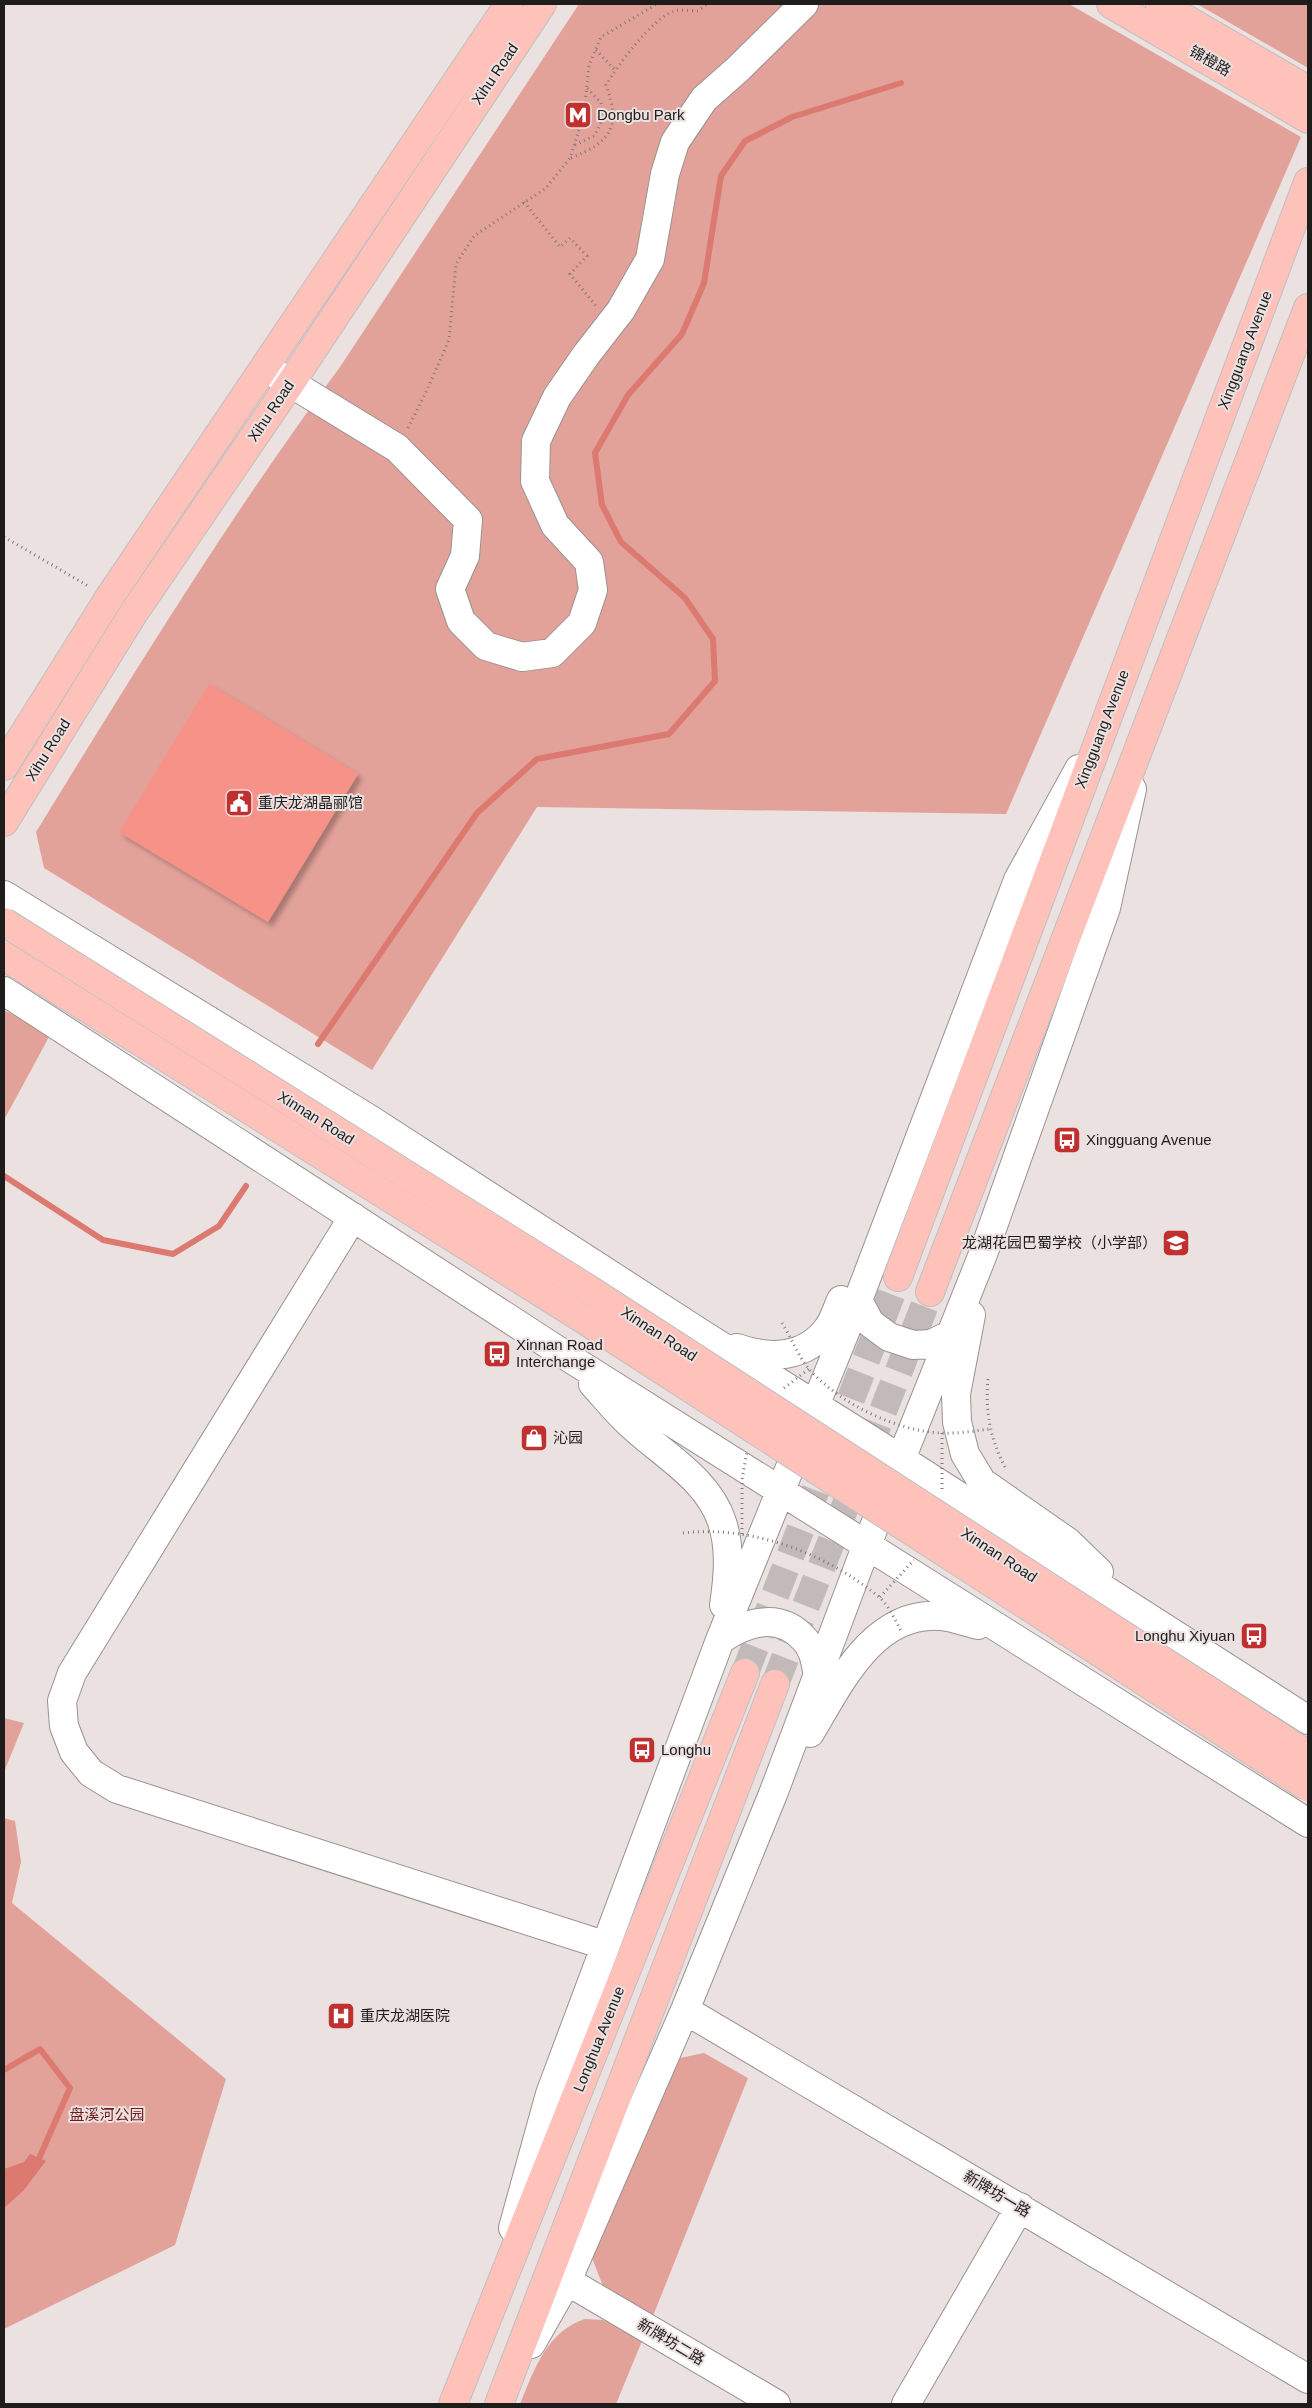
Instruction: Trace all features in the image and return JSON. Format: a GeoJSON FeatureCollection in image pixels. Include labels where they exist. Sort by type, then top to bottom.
{"type":"FeatureCollection","features":[{"type":"Feature","properties":{"kind":"main road","name":"Xihu Road"},"geometry":{"type":"LineString","coordinates":[[4,766],[109,598],[266,368],[509,4]]}},
{"type":"Feature","properties":{"kind":"main road","name":"Xihu Road"},"geometry":{"type":"LineString","coordinates":[[4,822],[133,614],[290,384],[542,4]]}},
{"type":"Feature","properties":{"kind":"main road","name":"锦橙路"},"geometry":{"type":"LineString","coordinates":[[1111,4],[1308,119]]}},
{"type":"Feature","properties":{"kind":"main road","name":"锦橙路"},"geometry":{"type":"LineString","coordinates":[[1160,4],[1308,90]]}},
{"type":"Feature","properties":{"kind":"main road","name":"Xingguang Avenue"},"geometry":{"type":"LineString","coordinates":[[898,1277],[1308,182]]}},
{"type":"Feature","properties":{"kind":"main road"},"geometry":{"type":"LineString","coordinates":[[930,1292],[1308,308]]}},
{"type":"Feature","properties":{"kind":"main road","name":"Xinnan Road"},"geometry":{"type":"LineString","coordinates":[[4,922],[594,1292],[1308,1756]]}},
{"type":"Feature","properties":{"kind":"main road","name":"Xinnan Road"},"geometry":{"type":"LineString","coordinates":[[4,956],[577,1315],[1308,1786]]}},
{"type":"Feature","properties":{"kind":"main road","name":"Longhua Avenue"},"geometry":{"type":"LineString","coordinates":[[453,2404],[745,1673]]}},
{"type":"Feature","properties":{"kind":"main road"},"geometry":{"type":"LineString","coordinates":[[500,2400],[775,1684]]}},
{"type":"Feature","properties":{"kind":"street"},"geometry":{"type":"LineString","coordinates":[[266,368],[397,448],[468,520],[465,556],[450,589],[461,621],[486,646],[522,657],[552,653],[582,623],[592,590],[589,562],[555,525],[535,481],[536,441],[557,397],[621,310],[650,259],[665,174],[675,142],[704,99],[738,69],[804,4]]}},
{"type":"Feature","properties":{"kind":"street"},"geometry":{"type":"LineString","coordinates":[[489,2314],[550,2094],[604,1945],[720,1640],[858,1300],[1018,880],[1102,729]]}},
{"type":"Feature","properties":{"kind":"street"},"geometry":{"type":"LineString","coordinates":[[500,2400],[566,2280],[685,2010],[773,1794],[866,1546],[983,1254],[1106,908],[1142,744]]}},
{"type":"Feature","properties":{"kind":"street","name":"Xinnan Road"},"geometry":{"type":"LineString","coordinates":[[4,895],[371,1120],[702,1334],[1308,1720]]}},
{"type":"Feature","properties":{"kind":"street"},"geometry":{"type":"LineString","coordinates":[[4,991],[568,1357],[1308,1823]]}},
{"type":"Feature","properties":{"kind":"street"},"geometry":{"type":"LineString","coordinates":[[702,1334],[754,1354],[774,1357],[796,1352],[814,1342],[829,1327],[859,1260],[896,1200]]}},
{"type":"Feature","properties":{"kind":"street"},"geometry":{"type":"LineString","coordinates":[[353,1217],[72,1674],[62,1701],[64,1726],[74,1752],[91,1773],[118,1789],[604,1945]]}},
{"type":"Feature","properties":{"kind":"street"},"geometry":{"type":"LineString","coordinates":[[983,1254],[956,1394],[957,1422],[965,1454],[982,1482],[1068,1542],[1139,1612]]}},
{"type":"Feature","properties":{"kind":"street"},"geometry":{"type":"LineString","coordinates":[[858,1300],[870,1323],[889,1337],[913,1345],[931,1344],[950,1335]]}},
{"type":"Feature","properties":{"kind":"street"},"geometry":{"type":"LineString","coordinates":[[568,1357],[629,1424],[679,1464],[705,1492],[722,1521],[728,1550],[728,1577],[720,1640]]}},
{"type":"Feature","properties":{"kind":"street"},"geometry":{"type":"LineString","coordinates":[[773,1794],[854,1661],[872,1641],[914,1618],[940,1616],[1005,1632]]}},
{"type":"Feature","properties":{"kind":"street"},"geometry":{"type":"LineString","coordinates":[[720,1640],[738,1628],[756,1622],[777,1623],[793,1629],[806,1640],[814,1655],[818,1677]]}},
{"type":"Feature","properties":{"kind":"street","name":"新牌坊一路"},"geometry":{"type":"LineString","coordinates":[[685,2010],[1303,2374]]}},
{"type":"Feature","properties":{"kind":"street"},"geometry":{"type":"LineString","coordinates":[[906,2404],[1020,2207]]}},
{"type":"Feature","properties":{"kind":"street","name":"新牌坊二路"},"geometry":{"type":"LineString","coordinates":[[566,2280],[776,2404]]}},
{"type":"Feature","properties":{"kind":"path"},"geometry":{"type":"LineString","coordinates":[[397,448],[427,390],[449,340],[456,264],[474,236],[546,188],[570,158],[584,114],[589,65],[601,37],[657,4]]}},
{"type":"Feature","properties":{"kind":"path"},"geometry":{"type":"LineString","coordinates":[[570,158],[594,148],[610,130],[615,114],[606,85],[615,70],[650,29],[674,11],[698,11],[706,4]]}},
{"type":"Feature","properties":{"kind":"path"},"geometry":{"type":"LineString","coordinates":[[596,50],[615,70]]}},
{"type":"Feature","properties":{"kind":"path"},"geometry":{"type":"LineString","coordinates":[[574,145],[594,136],[602,122],[601,104],[587,88]]}},
{"type":"Feature","properties":{"kind":"path"},"geometry":{"type":"LineString","coordinates":[[524,202],[560,247],[570,238],[587,256],[570,274],[610,323]]}},
{"type":"Feature","properties":{"kind":"path"},"geometry":{"type":"LineString","coordinates":[[4,537],[109,598]]}},
{"type":"Feature","properties":{"kind":"path"},"geometry":{"type":"LineString","coordinates":[[782,1322],[809,1369],[860,1408],[887,1420],[918,1430],[942,1433],[990,1429]]}},
{"type":"Feature","properties":{"kind":"path"},"geometry":{"type":"LineString","coordinates":[[782,1335],[794,1330]]}},
{"type":"Feature","properties":{"kind":"path"},"geometry":{"type":"LineString","coordinates":[[988,1379],[986,1405],[990,1429],[999,1456],[1009,1474]]}},
{"type":"Feature","properties":{"kind":"path"},"geometry":{"type":"LineString","coordinates":[[683,1533],[700,1531],[742,1534],[772,1541],[801,1551],[828,1564],[880,1597],[901,1631]]}},
{"type":"Feature","properties":{"kind":"path"},"geometry":{"type":"LineString","coordinates":[[700,1531],[701,1540]]}},
{"type":"Feature","properties":{"kind":"green space","name":"Dongbu Park"},"geometry":{"type":"Polygon","coordinates":[[[579,4],[1069,4],[1301,137],[1006,814],[537,807],[372,1070],[44,868],[36,832],[221,538],[299,423],[340,367],[579,4]]]}},
{"type":"Feature","properties":{"kind":"green space"},"geometry":{"type":"Polygon","coordinates":[[[1197,4],[1308,4],[1308,68],[1197,4]]]}},
{"type":"Feature","properties":{"kind":"green space"},"geometry":{"type":"Polygon","coordinates":[[[4,1010],[50,1035],[4,1120],[4,1010]]]}},
{"type":"Feature","properties":{"kind":"green space"},"geometry":{"type":"Polygon","coordinates":[[[4,1718],[24,1723],[4,1772],[4,1718]]]}},
{"type":"Feature","properties":{"kind":"green space","name":"盘溪河公园"},"geometry":{"type":"Polygon","coordinates":[[[4,1818],[15,1821],[21,1862],[12,1903],[226,2079],[175,2245],[4,2329],[4,1818]]]}},
{"type":"Feature","properties":{"kind":"green space"},"geometry":{"type":"Polygon","coordinates":[[[704,2053],[748,2078],[653,2316],[603,2286],[592,2258],[680,2058],[704,2053]]]}},
{"type":"Feature","properties":{"kind":"green space"},"geometry":{"type":"Polygon","coordinates":[[[585,2319],[603,2320],[642,2341],[616,2404],[520,2404],[537,2365],[551,2342],[572,2325],[585,2319]]]}},
{"type":"Feature","properties":{"kind":"shaded area"},"geometry":{"type":"Polygon","coordinates":[[[30,2154],[46,2161],[23,2191],[4,2208],[4,2169],[24,2162],[30,2154]]]}},
{"type":"Feature","properties":{"kind":"building","name":"重庆龙湖晶郦馆"},"geometry":{"type":"Polygon","coordinates":[[[209,684],[358,774],[268,922],[119,832],[209,684]]]}},
{"type":"Feature","properties":{"kind":"waterway"},"geometry":{"type":"LineString","coordinates":[[318,1044],[477,813],[537,759],[669,734],[715,681],[713,639],[685,598],[621,542],[602,505],[595,453],[628,395],[682,334],[704,283],[721,176],[745,141],[792,117],[901,83]]}},
{"type":"Feature","properties":{"kind":"waterway"},"geometry":{"type":"LineString","coordinates":[[4,1176],[103,1240],[173,1254],[219,1226],[246,1186]]}},
{"type":"Feature","properties":{"kind":"waterway"},"geometry":{"type":"LineString","coordinates":[[4,2070],[40,2049],[70,2088],[37,2163]]}},
{"type":"Feature","properties":{"kind":"tunnel"},"geometry":{"type":"LineString","coordinates":[[745,1673],[898,1277]]}},
{"type":"Feature","properties":{"kind":"tunnel"},"geometry":{"type":"LineString","coordinates":[[775,1684],[930,1292]]}},
{"type":"Feature","properties":{"kind":"place","name":"Dongbu Park"},"geometry":{"type":"Point","coordinates":[578,115]}},
{"type":"Feature","properties":{"kind":"place","name":"重庆龙湖晶郦馆"},"geometry":{"type":"Point","coordinates":[239,803]}},
{"type":"Feature","properties":{"kind":"place","name":"Xingguang Avenue"},"geometry":{"type":"Point","coordinates":[1067,1140]}},
{"type":"Feature","properties":{"kind":"place","name":"龙湖花园巴蜀学校（小学部）"},"geometry":{"type":"Point","coordinates":[1176,1243]}},
{"type":"Feature","properties":{"kind":"place","name":"Xinnan Road Interchange"},"geometry":{"type":"Point","coordinates":[497,1354]}},
{"type":"Feature","properties":{"kind":"place","name":"沁园"},"geometry":{"type":"Point","coordinates":[534,1438]}},
{"type":"Feature","properties":{"kind":"place","name":"Longhu Xiyuan"},"geometry":{"type":"Point","coordinates":[1254,1636]}},
{"type":"Feature","properties":{"kind":"place","name":"Longhu"},"geometry":{"type":"Point","coordinates":[642,1750]}},
{"type":"Feature","properties":{"kind":"place","name":"重庆龙湖医院"},"geometry":{"type":"Point","coordinates":[341,2016]}}]}
